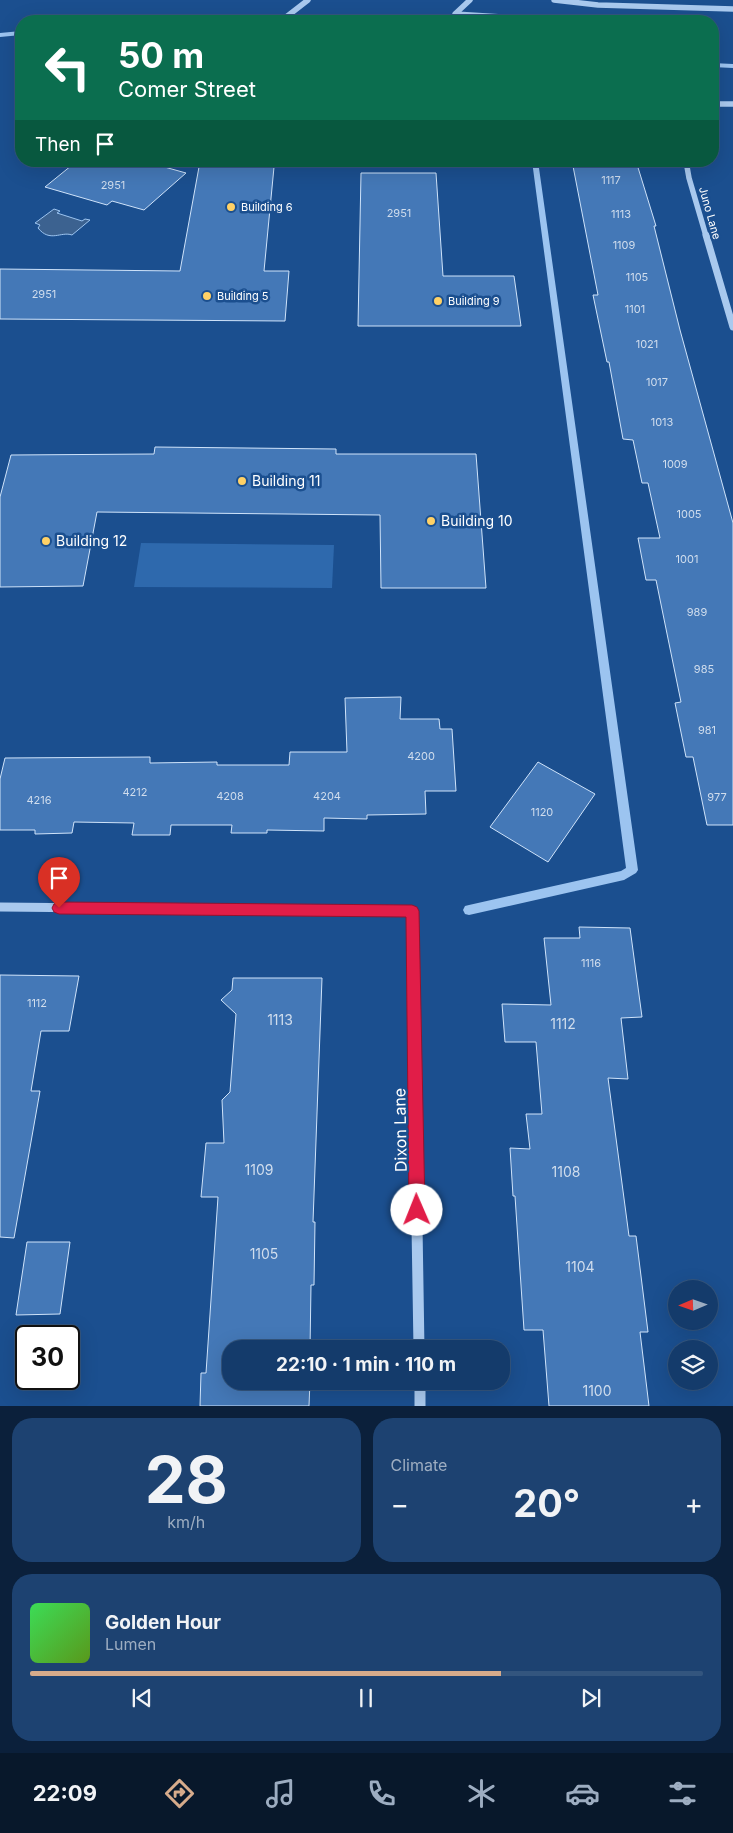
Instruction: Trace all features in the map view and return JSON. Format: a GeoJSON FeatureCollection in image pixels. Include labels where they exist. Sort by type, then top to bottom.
{"type":"FeatureCollection","features":[{"type":"Feature","properties":{"kind":"street"},"geometry":{"type":"LineString","coordinates":[[289,15],[308,0]]}},
{"type":"Feature","properties":{"kind":"street"},"geometry":{"type":"LineString","coordinates":[[455,14],[470,0]]}},
{"type":"Feature","properties":{"kind":"street"},"geometry":{"type":"LineString","coordinates":[[554,0],[598,5],[733,10]]}},
{"type":"Feature","properties":{"kind":"street"},"geometry":{"type":"LineString","coordinates":[[683,0],[684,8]]}},
{"type":"Feature","properties":{"kind":"street"},"geometry":{"type":"LineString","coordinates":[[455,14],[471,15]]}},
{"type":"Feature","properties":{"kind":"street"},"geometry":{"type":"LineString","coordinates":[[719,104],[733,104]]}},
{"type":"Feature","properties":{"kind":"street","name":"Juno Lane"},"geometry":{"type":"LineString","coordinates":[[687,167],[733,327]]}},
{"type":"Feature","properties":{"kind":"street","name":"Dixon Lane"},"geometry":{"type":"LineString","coordinates":[[0,907],[412,911],[419,1340]]}},
{"type":"Feature","properties":{"kind":"street"},"geometry":{"type":"LineString","coordinates":[[420,1390],[420,1406]]}},
{"type":"Feature","properties":{"kind":"shaded area"},"geometry":{"type":"Polygon","coordinates":[[[54,209],[60,211],[57,213],[82,221],[85,219],[90,220],[72,235],[47,235],[38,228],[40,225],[35,223],[54,209]]]}},
{"type":"Feature","properties":{"kind":"shaded area"},"geometry":{"type":"Polygon","coordinates":[[[141,543],[334,545],[332,588],[134,587],[141,543]]]}},
{"type":"Feature","properties":{"kind":"building"},"geometry":{"type":"Polygon","coordinates":[[[70,167],[164,167],[186,173],[144,210],[112,201],[107,205],[45,187],[70,167]]]}},
{"type":"Feature","properties":{"kind":"building"},"geometry":{"type":"Polygon","coordinates":[[[199,167],[274,167],[264,271],[289,271],[285,321],[0,319],[0,269],[180,271],[199,167]]]}},
{"type":"Feature","properties":{"kind":"building"},"geometry":{"type":"Polygon","coordinates":[[[573,167],[638,167],[656,226],[654,226],[680,330],[733,523],[733,825],[707,825],[693,757],[686,757],[675,703],[681,702],[656,580],[646,580],[638,538],[660,538],[648,483],[642,483],[633,440],[623,439],[609,362],[607,362],[593,295],[598,295],[573,167]]]}},
{"type":"Feature","properties":{"kind":"building"},"geometry":{"type":"Polygon","coordinates":[[[361,173],[436,173],[443,276],[514,276],[521,326],[358,326],[361,173]]]}},
{"type":"Feature","properties":{"kind":"building"},"geometry":{"type":"Polygon","coordinates":[[[155,447],[336,449],[336,454],[476,454],[486,588],[381,588],[380,515],[97,512],[83,586],[0,587],[0,497],[11,455],[154,454],[155,447]]]}},
{"type":"Feature","properties":{"kind":"building"},"geometry":{"type":"Polygon","coordinates":[[[401,697],[400,719],[439,719],[440,729],[452,729],[456,791],[425,791],[426,814],[367,815],[367,819],[324,818],[324,831],[267,830],[267,833],[231,833],[232,825],[171,825],[170,835],[132,835],[134,823],[74,822],[72,833],[35,834],[35,830],[0,830],[0,779],[5,758],[150,757],[150,763],[217,762],[217,765],[289,765],[290,752],[347,752],[345,698],[401,697]]]}},
{"type":"Feature","properties":{"kind":"building"},"geometry":{"type":"Polygon","coordinates":[[[538,762],[595,794],[548,862],[490,827],[538,762]]]}},
{"type":"Feature","properties":{"kind":"building"},"geometry":{"type":"Polygon","coordinates":[[[579,927],[630,928],[642,1017],[621,1018],[628,1079],[608,1078],[629,1236],[636,1236],[648,1332],[640,1332],[649,1406],[549,1406],[543,1330],[524,1330],[510,1148],[530,1149],[526,1114],[542,1114],[536,1042],[505,1042],[502,1004],[551,1005],[544,938],[580,938],[579,927]]]}},
{"type":"Feature","properties":{"kind":"building"},"geometry":{"type":"Polygon","coordinates":[[[0,975],[79,976],[69,1031],[41,1031],[31,1091],[40,1091],[14,1238],[0,1237],[0,975]]]}},
{"type":"Feature","properties":{"kind":"building"},"geometry":{"type":"Polygon","coordinates":[[[233,978],[322,978],[313,1222],[315,1222],[314,1285],[311,1285],[310,1340],[222,1340],[222,1390],[310,1390],[309,1406],[200,1406],[201,1373],[206,1373],[218,1197],[201,1197],[206,1143],[224,1143],[222,1100],[230,1092],[236,1014],[221,1000],[232,990],[233,978]]]}},
{"type":"Feature","properties":{"kind":"building"},"geometry":{"type":"Polygon","coordinates":[[[27,1242],[70,1242],[60,1314],[16,1315],[27,1242]]]}},
{"type":"Feature","properties":{"kind":"waterway"},"geometry":{"type":"LineString","coordinates":[[0,35],[15,34]]}},
{"type":"Feature","properties":{"kind":"waterway"},"geometry":{"type":"LineString","coordinates":[[719,65],[733,66]]}},
{"type":"Feature","properties":{"kind":"waterway"},"geometry":{"type":"LineString","coordinates":[[469,910],[624,875],[632,870],[536,167]]}},
{"type":"Feature","properties":{"kind":"place","name":"Building 6"},"geometry":{"type":"Point","coordinates":[231,207]}},
{"type":"Feature","properties":{"kind":"place","name":"Building 5"},"geometry":{"type":"Point","coordinates":[207,296]}},
{"type":"Feature","properties":{"kind":"place","name":"Building 9"},"geometry":{"type":"Point","coordinates":[438,301]}},
{"type":"Feature","properties":{"kind":"place","name":"Building 11"},"geometry":{"type":"Point","coordinates":[242,481]}},
{"type":"Feature","properties":{"kind":"place","name":"Building 10"},"geometry":{"type":"Point","coordinates":[431,521]}},
{"type":"Feature","properties":{"kind":"place","name":"Building 12"},"geometry":{"type":"Point","coordinates":[46,541]}},
{"type":"Feature","properties":{"kind":"route"},"geometry":{"type":"LineString","coordinates":[[59,908],[412,911],[417,1210]]}}]}
